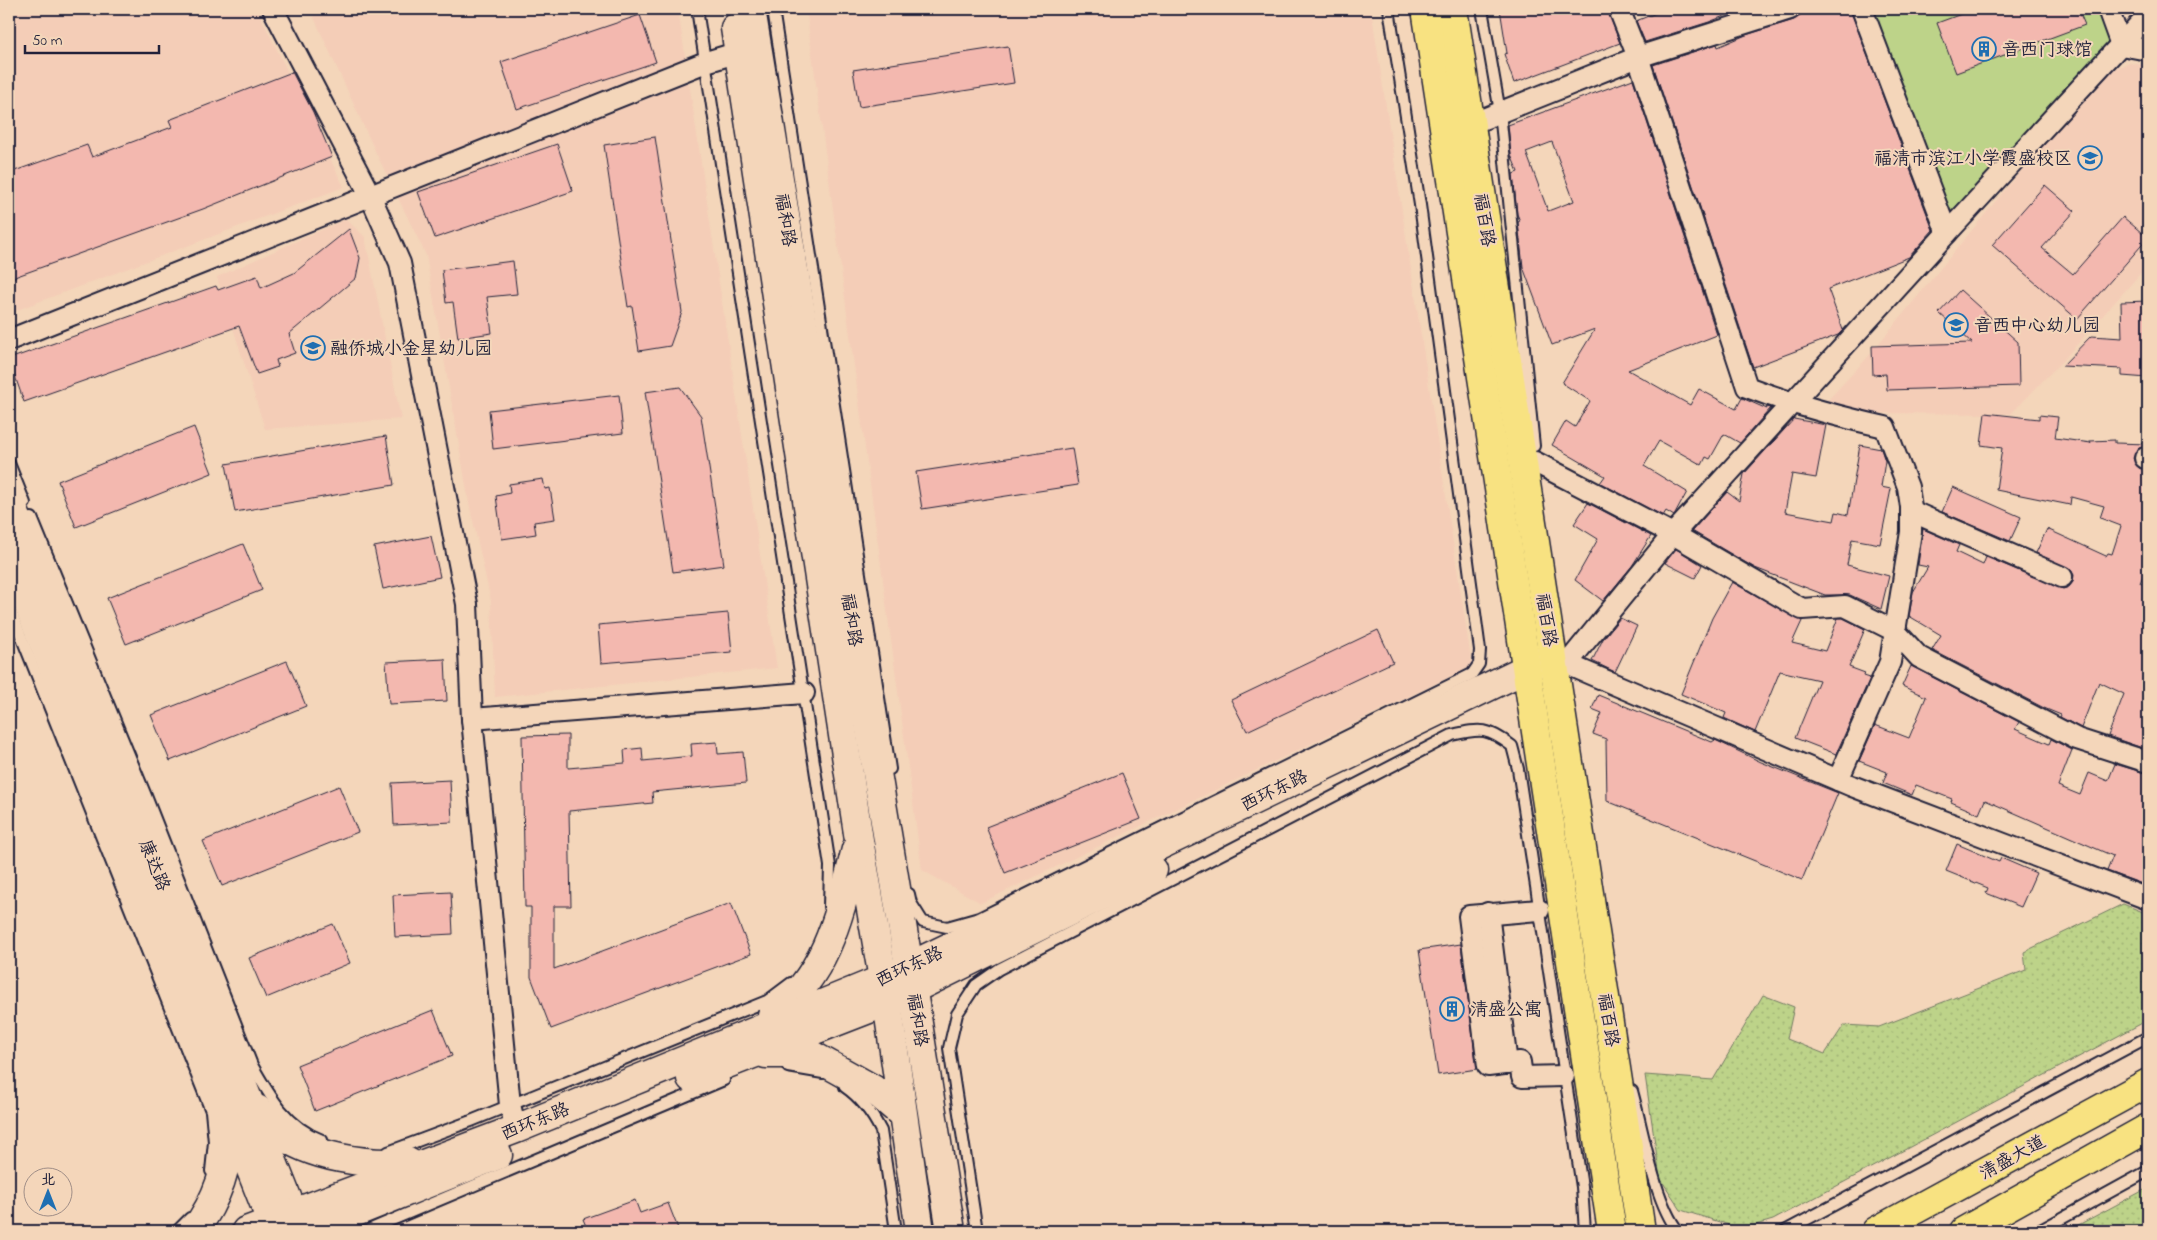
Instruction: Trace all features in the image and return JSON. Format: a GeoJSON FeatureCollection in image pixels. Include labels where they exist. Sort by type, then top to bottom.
{"type":"FeatureCollection","features":[{"type":"Feature","properties":{"kind":"main road","name":"福百路"},"geometry":{"type":"LineString","coordinates":[[1426,9],[1612,1231]]}},
{"type":"Feature","properties":{"kind":"main road","name":"福百路"},"geometry":{"type":"LineString","coordinates":[[1453,9],[1561,664],[1639,1220]]}},
{"type":"Feature","properties":{"kind":"main road","name":"清盛大道"},"geometry":{"type":"LineString","coordinates":[[1879,1229],[2148,1083]]}},
{"type":"Feature","properties":{"kind":"main road"},"geometry":{"type":"LineString","coordinates":[[1596,1122],[1592,1168],[1598,1231]]}},
{"type":"Feature","properties":{"kind":"main road"},"geometry":{"type":"LineString","coordinates":[[1964,1231],[2148,1128]]}},
{"type":"Feature","properties":{"kind":"main road"},"geometry":{"type":"LineString","coordinates":[[1639,1220],[1660,1231]]}},
{"type":"Feature","properties":{"kind":"street"},"geometry":{"type":"LineString","coordinates":[[274,9],[370,195],[400,263],[467,604],[472,719],[513,1117]]}},
{"type":"Feature","properties":{"kind":"street","name":"福和路"},"geometry":{"type":"LineString","coordinates":[[732,9],[859,840],[885,991],[920,1231]]}},
{"type":"Feature","properties":{"kind":"street","name":"福和路"},"geometry":{"type":"LineString","coordinates":[[751,9],[951,1231]]}},
{"type":"Feature","properties":{"kind":"street"},"geometry":{"type":"LineString","coordinates":[[1620,9],[1638,57],[1747,387],[1791,404],[1825,414],[1885,427],[1908,487],[1911,532],[1890,662],[1838,780]]}},
{"type":"Feature","properties":{"kind":"street"},"geometry":{"type":"LineString","coordinates":[[1471,124],[1638,57],[1790,9]]}},
{"type":"Feature","properties":{"kind":"street"},"geometry":{"type":"LineString","coordinates":[[1862,9],[1947,233]]}},
{"type":"Feature","properties":{"kind":"street"},"geometry":{"type":"LineString","coordinates":[[2108,9],[2122,46]]}},
{"type":"Feature","properties":{"kind":"street"},"geometry":{"type":"LineString","coordinates":[[2148,15],[2122,46],[1947,233],[1673,534],[1561,664],[1838,780],[2148,899]]}},
{"type":"Feature","properties":{"kind":"street"},"geometry":{"type":"LineString","coordinates":[[2122,46],[2148,50]]}},
{"type":"Feature","properties":{"kind":"street"},"geometry":{"type":"LineString","coordinates":[[9,340],[706,62],[739,52]]}},
{"type":"Feature","properties":{"kind":"street"},"geometry":{"type":"LineString","coordinates":[[1536,467],[1673,534],[1802,609],[1845,606],[1895,632],[1919,657],[2077,740],[2148,762]]}},
{"type":"Feature","properties":{"kind":"street","name":"康达路"},"geometry":{"type":"LineString","coordinates":[[9,498],[238,1105]]}},
{"type":"Feature","properties":{"kind":"street"},"geometry":{"type":"LineString","coordinates":[[1911,511],[2062,577]]}},
{"type":"Feature","properties":{"kind":"street","name":"康达路"},"geometry":{"type":"LineString","coordinates":[[9,555],[290,1226]]}},
{"type":"Feature","properties":{"kind":"street","name":"西环东路"},"geometry":{"type":"LineString","coordinates":[[246,1231],[290,1226],[729,1069],[1528,676],[1561,664]]}},
{"type":"Feature","properties":{"kind":"street"},"geometry":{"type":"LineString","coordinates":[[472,719],[804,693]]}},
{"type":"Feature","properties":{"kind":"street"},"geometry":{"type":"LineString","coordinates":[[747,1034],[799,993],[818,963],[839,917],[859,840]]}},
{"type":"Feature","properties":{"kind":"street"},"geometry":{"type":"LineString","coordinates":[[1539,910],[1469,916],[1488,1066],[1520,1062],[1522,1077],[1564,1076]]}},
{"type":"Feature","properties":{"kind":"street","name":"西环东路"},"geometry":{"type":"LineString","coordinates":[[290,1226],[434,1160],[513,1117],[747,1034],[885,991]]}},
{"type":"Feature","properties":{"kind":"street"},"geometry":{"type":"LineString","coordinates":[[729,1069],[770,1053],[810,1054],[873,1089],[902,1114]]}},
{"type":"Feature","properties":{"kind":"street"},"geometry":{"type":"LineString","coordinates":[[196,1218],[205,1217],[228,1161],[238,1105],[299,1145],[314,1150],[360,1162],[391,1164],[434,1160]]}},
{"type":"Feature","properties":{"kind":"lane"},"geometry":{"type":"LineString","coordinates":[[348,1148],[366,1152],[392,1152],[513,1117],[767,1001],[798,977],[810,961],[825,930],[830,900],[830,866],[697,9]]}},
{"type":"Feature","properties":{"kind":"lane"},"geometry":{"type":"LineString","coordinates":[[773,9],[891,775]]}},
{"type":"Feature","properties":{"kind":"lane"},"geometry":{"type":"LineString","coordinates":[[908,883],[911,903],[923,922],[947,927],[979,918],[1472,674],[1479,664],[1480,650],[1422,225],[1389,9]]}},
{"type":"Feature","properties":{"kind":"lane"},"geometry":{"type":"LineString","coordinates":[[1482,9],[1500,112],[1536,467]]}},
{"type":"Feature","properties":{"kind":"lane"},"geometry":{"type":"LineString","coordinates":[[9,463],[146,796],[252,1065],[271,1099],[294,1125],[316,1138],[331,1144]]}},
{"type":"Feature","properties":{"kind":"lane"},"geometry":{"type":"LineString","coordinates":[[9,606],[211,1111],[214,1142],[211,1171],[208,1179]]}},
{"type":"Feature","properties":{"kind":"lane"},"geometry":{"type":"LineString","coordinates":[[977,1231],[949,1048],[956,1014],[976,986],[999,969],[1452,735],[1476,729],[1496,734],[1512,746],[1518,769],[1582,1186],[1585,1231]]}},
{"type":"Feature","properties":{"kind":"lane"},"geometry":{"type":"LineString","coordinates":[[1785,1231],[2148,1037]]}},
{"type":"Feature","properties":{"kind":"lane"},"geometry":{"type":"LineString","coordinates":[[781,1067],[798,1067],[828,1074],[856,1096],[873,1116],[881,1131],[896,1231]]}},
{"type":"Feature","properties":{"kind":"lane"},"geometry":{"type":"LineString","coordinates":[[366,1231],[729,1069]]}},
{"type":"Feature","properties":{"kind":"lane"},"geometry":{"type":"LineString","coordinates":[[1630,1084],[1661,1201],[1671,1222],[1678,1231]]}},
{"type":"Feature","properties":{"kind":"lane"},"geometry":{"type":"LineString","coordinates":[[2039,1231],[2148,1171]]}},
{"type":"Feature","properties":{"kind":"lane"},"geometry":{"type":"LineString","coordinates":[[177,1231],[194,1214],[196,1218]]}},
{"type":"Feature","properties":{"kind":"shaded area"},"geometry":{"type":"Polygon","coordinates":[[[9,9],[257,9],[344,187],[9,313],[9,9]]]}},
{"type":"Feature","properties":{"kind":"shaded area"},"geometry":{"type":"Polygon","coordinates":[[[310,9],[678,9],[777,668],[495,697],[491,601],[469,503],[426,255],[377,155],[310,9]]]}},
{"type":"Feature","properties":{"kind":"shaded area"},"geometry":{"type":"Polygon","coordinates":[[[806,9],[1371,9],[1472,666],[981,903],[922,870],[806,9]]]}},
{"type":"Feature","properties":{"kind":"shaded area","name":"福清市滨江小学霞盛校区"},"geometry":{"type":"Polygon","coordinates":[[[2130,63],[2148,66],[2148,265],[2065,358],[2011,414],[1863,413],[1827,401],[1867,358],[2101,73],[2130,63]]]}},
{"type":"Feature","properties":{"kind":"shaded area","name":"融侨城小金星幼儿园"},"geometry":{"type":"Polygon","coordinates":[[[346,219],[365,237],[401,419],[265,429],[217,277],[346,219]]]}},
{"type":"Feature","properties":{"kind":"green space"},"geometry":{"type":"Polygon","coordinates":[[[1872,9],[2100,9],[2112,39],[1949,214],[1872,9]]]}},
{"type":"Feature","properties":{"kind":"green space"},"geometry":{"type":"Polygon","coordinates":[[[2123,904],[2148,914],[2148,1020],[1773,1220],[1742,1229],[1681,1210],[1660,1178],[1645,1075],[1713,1080],[1763,995],[1794,1007],[1787,1039],[1825,1054],[1844,1025],[1879,1027],[2026,970],[2024,952],[2123,904]]]}},
{"type":"Feature","properties":{"kind":"green space"},"geometry":{"type":"Polygon","coordinates":[[[2148,1188],[2148,1231],[2067,1231],[2148,1188]]]}},
{"type":"Feature","properties":{"kind":"building"},"geometry":{"type":"Polygon","coordinates":[[[1500,9],[1607,9],[1620,43],[1514,83],[1504,54],[1507,53],[1500,9]]]}},
{"type":"Feature","properties":{"kind":"building"},"geometry":{"type":"Polygon","coordinates":[[[1666,9],[1751,9],[1737,13],[1737,11],[1645,42],[1636,21],[1666,9]]]}},
{"type":"Feature","properties":{"kind":"building"},"geometry":{"type":"Polygon","coordinates":[[[1816,9],[1850,9],[1933,230],[1909,257],[1828,289],[1843,330],[1838,335],[1753,367],[1653,65],[1717,44],[1718,47],[1746,35],[1794,20],[1800,15],[1816,9]]]}},
{"type":"Feature","properties":{"kind":"building","name":"音西门球馆"},"geometry":{"type":"Polygon","coordinates":[[[1975,9],[2078,9],[2085,25],[1956,73],[1937,23],[1975,9]]]}},
{"type":"Feature","properties":{"kind":"building"},"geometry":{"type":"Polygon","coordinates":[[[640,15],[656,62],[517,109],[501,62],[640,15]]]}},
{"type":"Feature","properties":{"kind":"building"},"geometry":{"type":"Polygon","coordinates":[[[1008,46],[1014,83],[859,107],[853,70],[1008,46]]]}},
{"type":"Feature","properties":{"kind":"building"},"geometry":{"type":"Polygon","coordinates":[[[292,72],[313,112],[332,157],[203,209],[9,279],[9,173],[87,145],[92,157],[172,127],[169,120],[292,72]]]}},
{"type":"Feature","properties":{"kind":"building"},"geometry":{"type":"Polygon","coordinates":[[[1633,79],[1717,335],[1628,370],[1690,405],[1699,389],[1736,409],[1742,398],[1767,409],[1766,407],[1771,408],[1740,443],[1724,434],[1710,459],[1706,457],[1702,465],[1659,441],[1644,466],[1687,492],[1674,516],[1666,511],[1663,516],[1600,483],[1605,476],[1552,445],[1566,421],[1575,427],[1590,401],[1562,383],[1595,329],[1552,345],[1523,267],[1518,222],[1520,221],[1517,214],[1513,174],[1518,172],[1511,155],[1508,125],[1633,79]],[[1552,142],[1526,152],[1548,211],[1574,201],[1552,142]]]}},
{"type":"Feature","properties":{"kind":"building"},"geometry":{"type":"Polygon","coordinates":[[[655,137],[682,312],[670,346],[639,351],[632,306],[628,307],[604,145],[655,137]]]}},
{"type":"Feature","properties":{"kind":"building"},"geometry":{"type":"Polygon","coordinates":[[[557,144],[573,191],[435,238],[418,192],[557,144]]]}},
{"type":"Feature","properties":{"kind":"building"},"geometry":{"type":"Polygon","coordinates":[[[2045,185],[2075,211],[2042,248],[2073,274],[2123,217],[2148,238],[2077,319],[1992,245],[2045,185]]]}},
{"type":"Feature","properties":{"kind":"building"},"geometry":{"type":"Polygon","coordinates":[[[349,229],[360,258],[356,278],[289,334],[295,353],[276,360],[278,367],[257,374],[239,326],[24,402],[9,359],[216,286],[218,290],[257,276],[261,288],[294,273],[349,229]]]}},
{"type":"Feature","properties":{"kind":"building"},"geometry":{"type":"Polygon","coordinates":[[[513,261],[517,294],[487,297],[492,333],[458,338],[453,302],[446,303],[442,270],[513,261]]]}},
{"type":"Feature","properties":{"kind":"building"},"geometry":{"type":"Polygon","coordinates":[[[1960,290],[2018,342],[2019,386],[1887,390],[1886,374],[1873,375],[1872,346],[1972,343],[1939,313],[1960,290]]]}},
{"type":"Feature","properties":{"kind":"building"},"geometry":{"type":"Polygon","coordinates":[[[2148,301],[2148,378],[2122,376],[2122,369],[2062,366],[2091,336],[2122,338],[2121,302],[2148,301]]]}},
{"type":"Feature","properties":{"kind":"building"},"geometry":{"type":"Polygon","coordinates":[[[680,387],[701,416],[724,565],[673,572],[645,392],[680,387]]]}},
{"type":"Feature","properties":{"kind":"building"},"geometry":{"type":"Polygon","coordinates":[[[619,395],[623,433],[493,449],[489,410],[619,395]]]}},
{"type":"Feature","properties":{"kind":"building"},"geometry":{"type":"Polygon","coordinates":[[[1985,413],[2039,419],[2039,415],[2058,417],[2055,438],[2091,443],[2090,441],[2115,440],[2115,443],[2148,444],[2148,446],[2139,448],[2133,458],[2139,468],[2148,470],[2148,563],[2140,583],[2148,587],[2148,750],[2108,736],[2124,694],[2099,682],[2081,728],[2060,717],[2061,715],[1932,650],[1941,635],[1909,616],[1913,592],[1928,567],[1918,565],[1923,529],[1959,545],[1956,552],[1983,565],[1986,557],[2063,589],[2069,587],[2073,582],[2074,575],[2071,570],[2036,553],[2047,529],[2106,556],[2108,553],[2112,554],[2121,526],[2100,518],[2104,506],[2071,497],[2070,505],[1996,490],[2002,448],[1981,445],[1985,413]]]}},
{"type":"Feature","properties":{"kind":"building"},"geometry":{"type":"Polygon","coordinates":[[[1794,419],[1826,425],[1816,478],[1792,474],[1785,512],[1834,521],[1836,512],[1848,515],[1860,445],[1881,449],[1885,461],[1881,487],[1891,489],[1880,544],[1852,539],[1847,565],[1889,576],[1881,609],[1850,595],[1825,595],[1755,568],[1692,531],[1727,492],[1739,501],[1744,474],[1794,419]]]}},
{"type":"Feature","properties":{"kind":"building"},"geometry":{"type":"Polygon","coordinates":[[[194,427],[212,473],[76,527],[58,481],[194,427]]]}},
{"type":"Feature","properties":{"kind":"building"},"geometry":{"type":"Polygon","coordinates":[[[386,436],[394,485],[235,512],[226,464],[386,436]]]}},
{"type":"Feature","properties":{"kind":"building"},"geometry":{"type":"Polygon","coordinates":[[[1072,448],[1078,485],[922,509],[916,472],[1072,448]]]}},
{"type":"Feature","properties":{"kind":"building"},"geometry":{"type":"Polygon","coordinates":[[[543,479],[545,489],[550,488],[555,519],[534,522],[536,534],[502,539],[496,496],[510,493],[509,484],[543,479]]]}},
{"type":"Feature","properties":{"kind":"building"},"geometry":{"type":"Polygon","coordinates":[[[1953,487],[2021,517],[2010,541],[1942,512],[1953,487]]]}},
{"type":"Feature","properties":{"kind":"building"},"geometry":{"type":"Polygon","coordinates":[[[1588,503],[1651,536],[1632,566],[1603,601],[1575,580],[1598,539],[1574,524],[1588,503]]]}},
{"type":"Feature","properties":{"kind":"building"},"geometry":{"type":"Polygon","coordinates":[[[431,536],[440,577],[383,589],[374,547],[431,536]]]}},
{"type":"Feature","properties":{"kind":"building"},"geometry":{"type":"Polygon","coordinates":[[[243,544],[262,590],[126,644],[107,598],[243,544]]]}},
{"type":"Feature","properties":{"kind":"building"},"geometry":{"type":"Polygon","coordinates":[[[1676,549],[1702,565],[1695,578],[1665,563],[1676,549]]]}},
{"type":"Feature","properties":{"kind":"building"},"geometry":{"type":"Polygon","coordinates":[[[1732,582],[1802,621],[1792,643],[1825,651],[1838,618],[1843,618],[1865,629],[1849,667],[1865,673],[1864,676],[1870,678],[1836,754],[1795,738],[1819,680],[1780,671],[1755,732],[1724,718],[1726,713],[1681,694],[1712,618],[1732,582]]]}},
{"type":"Feature","properties":{"kind":"building"},"geometry":{"type":"Polygon","coordinates":[[[728,613],[732,652],[601,663],[598,625],[728,613]]]}},
{"type":"Feature","properties":{"kind":"building"},"geometry":{"type":"Polygon","coordinates":[[[1620,618],[1637,626],[1615,672],[1592,661],[1603,639],[1620,618]]]}},
{"type":"Feature","properties":{"kind":"building"},"geometry":{"type":"Polygon","coordinates":[[[1378,630],[1393,662],[1247,731],[1231,700],[1378,630]]]}},
{"type":"Feature","properties":{"kind":"building"},"geometry":{"type":"Polygon","coordinates":[[[445,659],[447,701],[389,704],[386,662],[445,659]]]}},
{"type":"Feature","properties":{"kind":"building"},"geometry":{"type":"Polygon","coordinates":[[[287,661],[306,706],[170,761],[151,715],[287,661]]]}},
{"type":"Feature","properties":{"kind":"building"},"geometry":{"type":"Polygon","coordinates":[[[1911,666],[2019,722],[2015,729],[2049,744],[2051,739],[2072,750],[2058,786],[2080,795],[2089,773],[2108,781],[2115,764],[2148,774],[2148,886],[2107,871],[2113,856],[1985,800],[1979,814],[1951,802],[1952,799],[1916,785],[1912,795],[1883,783],[1887,772],[1859,761],[1875,725],[1909,738],[1926,697],[1902,686],[1911,666]]]}},
{"type":"Feature","properties":{"kind":"building"},"geometry":{"type":"Polygon","coordinates":[[[1598,695],[1712,742],[1715,740],[1761,762],[1838,793],[1802,880],[1607,801],[1606,739],[1593,734],[1602,713],[1592,709],[1598,695]]]}},
{"type":"Feature","properties":{"kind":"building"},"geometry":{"type":"Polygon","coordinates":[[[568,735],[568,768],[625,763],[624,750],[642,748],[643,761],[692,756],[691,744],[717,742],[718,754],[743,752],[746,783],[652,792],[653,803],[569,811],[571,906],[554,906],[554,969],[731,903],[751,954],[551,1029],[531,977],[531,907],[525,907],[522,736],[568,735]]]}},
{"type":"Feature","properties":{"kind":"building"},"geometry":{"type":"Polygon","coordinates":[[[1122,773],[1141,819],[1005,873],[986,827],[1122,773]]]}},
{"type":"Feature","properties":{"kind":"building"},"geometry":{"type":"Polygon","coordinates":[[[450,780],[452,822],[394,825],[392,783],[450,780]]]}},
{"type":"Feature","properties":{"kind":"building"},"geometry":{"type":"Polygon","coordinates":[[[339,786],[358,832],[222,886],[203,841],[339,786]]]}},
{"type":"Feature","properties":{"kind":"building"},"geometry":{"type":"Polygon","coordinates":[[[1957,844],[1999,862],[2001,858],[2036,873],[2021,907],[1986,893],[1988,888],[1946,871],[1957,844]]]}},
{"type":"Feature","properties":{"kind":"building"},"geometry":{"type":"Polygon","coordinates":[[[451,892],[453,934],[395,937],[393,895],[451,892]]]}},
{"type":"Feature","properties":{"kind":"building"},"geometry":{"type":"Polygon","coordinates":[[[333,924],[350,963],[266,998],[249,958],[333,924]]]}},
{"type":"Feature","properties":{"kind":"building","name":"清盛公寓"},"geometry":{"type":"Polygon","coordinates":[[[1461,944],[1477,1069],[1438,1075],[1419,950],[1461,944]]]}},
{"type":"Feature","properties":{"kind":"building"},"geometry":{"type":"Polygon","coordinates":[[[433,1010],[452,1056],[315,1111],[297,1065],[433,1010]]]}},
{"type":"Feature","properties":{"kind":"building"},"geometry":{"type":"Polygon","coordinates":[[[635,1200],[640,1213],[668,1203],[679,1231],[588,1231],[583,1219],[635,1200]]]}},
{"type":"Feature","properties":{"kind":"place","name":"音西门球馆"},"geometry":{"type":"Point","coordinates":[1984,49]}},
{"type":"Feature","properties":{"kind":"place","name":"福清市滨江小学霞盛校区"},"geometry":{"type":"Point","coordinates":[2090,158]}},
{"type":"Feature","properties":{"kind":"place","name":"音西中心幼儿园"},"geometry":{"type":"Point","coordinates":[1956,325]}},
{"type":"Feature","properties":{"kind":"place","name":"融侨城小金星幼儿园"},"geometry":{"type":"Point","coordinates":[313,348]}},
{"type":"Feature","properties":{"kind":"place","name":"清盛公寓"},"geometry":{"type":"Point","coordinates":[1452,1009]}}]}
